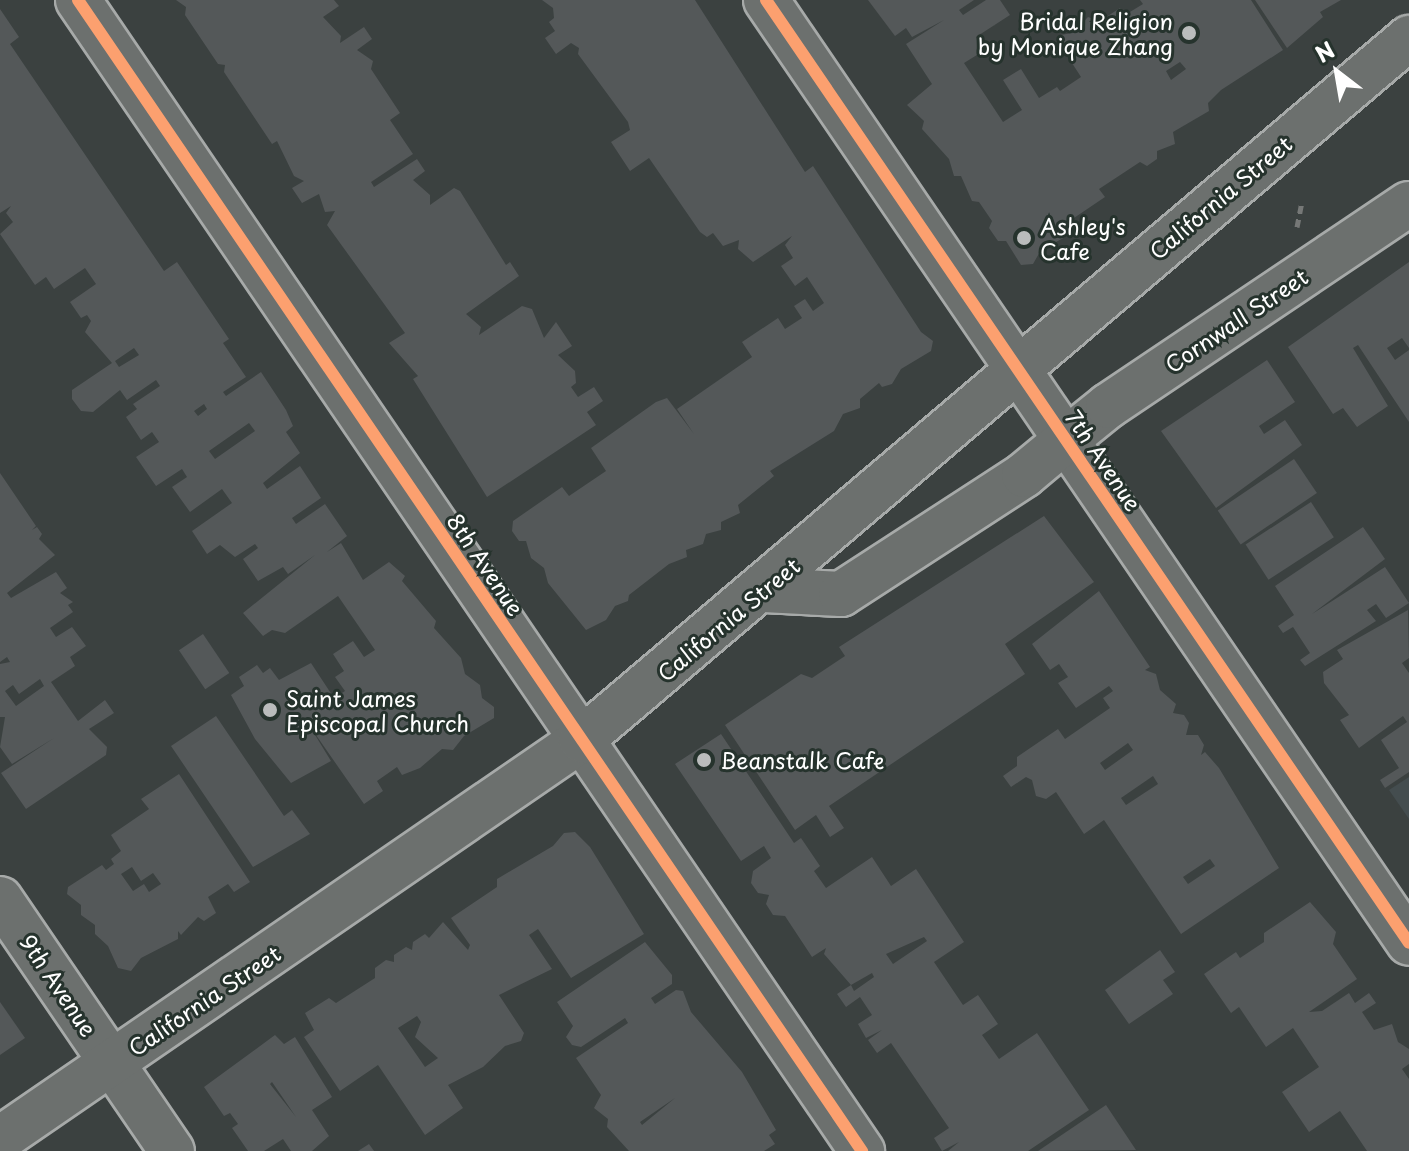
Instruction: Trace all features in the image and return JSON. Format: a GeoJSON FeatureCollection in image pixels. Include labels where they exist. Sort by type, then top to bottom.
{"type":"FeatureCollection","features":[{"type":"Feature","properties":{"kind":"street","name":"8th Avenue"},"geometry":{"type":"LineString","coordinates":[[78,0],[862,1151]]}},
{"type":"Feature","properties":{"kind":"street","name":"7th Avenue"},"geometry":{"type":"LineString","coordinates":[[766,0],[1409,943]]}},
{"type":"Feature","properties":{"kind":"street","name":"California Street"},"geometry":{"type":"LineString","coordinates":[[0,1139],[581,740],[764,590],[1017,368],[1409,38]]}},
{"type":"Feature","properties":{"kind":"street","name":"Cornwall Street"},"geometry":{"type":"LineString","coordinates":[[764,590],[841,594],[1024,475],[1108,406],[1409,204]]}},
{"type":"Feature","properties":{"kind":"street","name":"9th Avenue"},"geometry":{"type":"LineString","coordinates":[[0,899],[172,1151]]}},
{"type":"Feature","properties":{"kind":"shaded area"},"geometry":{"type":"Polygon","coordinates":[[[1409,777],[1409,819],[1389,790],[1409,777]]]}},
{"type":"Feature","properties":{"kind":"building"},"geometry":{"type":"Polygon","coordinates":[[[176,0],[334,0],[339,6],[323,17],[341,36],[340,43],[364,27],[372,39],[357,50],[373,61],[371,69],[400,113],[390,120],[413,154],[371,182],[374,187],[417,159],[425,171],[413,180],[430,195],[430,205],[454,188],[460,191],[506,265],[510,262],[519,276],[466,314],[481,327],[479,335],[522,306],[532,309],[544,338],[556,322],[572,346],[558,355],[575,371],[576,383],[571,387],[578,397],[594,387],[603,401],[587,412],[596,425],[487,497],[413,379],[418,376],[389,343],[405,333],[327,225],[335,211],[325,212],[319,194],[302,203],[292,188],[304,181],[294,176],[277,141],[272,144],[224,72],[225,65],[218,64],[185,15],[186,7],[176,0]]]}},
{"type":"Feature","properties":{"kind":"building"},"geometry":{"type":"Polygon","coordinates":[[[542,0],[695,0],[805,172],[813,166],[921,332],[933,341],[931,351],[901,369],[892,384],[882,387],[879,383],[860,399],[860,408],[843,414],[834,431],[770,471],[774,476],[738,505],[740,513],[721,522],[721,530],[706,534],[703,544],[686,550],[687,557],[669,564],[629,595],[628,601],[615,606],[606,620],[586,630],[548,583],[544,568],[531,558],[526,541],[519,541],[512,531],[513,521],[562,487],[569,496],[606,471],[591,448],[656,402],[667,398],[694,434],[677,409],[752,357],[742,342],[778,318],[785,329],[802,318],[794,306],[805,299],[813,311],[824,303],[807,277],[795,286],[781,266],[793,258],[785,245],[792,236],[753,262],[738,249],[739,240],[723,246],[713,233],[707,237],[700,232],[649,158],[630,171],[611,142],[630,130],[628,122],[578,54],[579,48],[571,43],[556,54],[545,38],[555,31],[549,22],[554,18],[553,8],[542,0]]]}},
{"type":"Feature","properties":{"kind":"building"},"geometry":{"type":"Polygon","coordinates":[[[868,0],[974,0],[959,10],[963,15],[986,0],[1000,0],[1010,15],[976,37],[985,50],[964,63],[1003,122],[1022,110],[1003,80],[1021,69],[1039,98],[1057,87],[1060,91],[1081,77],[1059,43],[1060,35],[1073,33],[1088,17],[1100,21],[1120,8],[1125,15],[1143,4],[1140,0],[1251,0],[1283,50],[1221,90],[1208,103],[1209,111],[1173,132],[1175,144],[1157,151],[1157,159],[1147,166],[1140,162],[1099,189],[1105,197],[1068,222],[1069,235],[1041,250],[1033,264],[1021,265],[1006,241],[998,241],[989,228],[992,221],[979,202],[972,201],[961,176],[954,176],[949,159],[922,129],[924,121],[907,105],[932,84],[906,44],[944,20],[912,37],[906,28],[895,36],[868,0]],[[1180,62],[1166,71],[1171,80],[1186,69],[1180,62]]]}},
{"type":"Feature","properties":{"kind":"building"},"geometry":{"type":"Polygon","coordinates":[[[1255,0],[1341,0],[1320,12],[1323,17],[1287,48],[1255,0]]]}},
{"type":"Feature","properties":{"kind":"building"},"geometry":{"type":"Polygon","coordinates":[[[0,9],[19,37],[10,44],[164,271],[177,262],[229,339],[223,343],[246,377],[223,392],[226,396],[261,372],[286,410],[293,426],[286,432],[300,453],[263,483],[267,489],[300,466],[321,498],[292,518],[296,524],[325,504],[347,536],[327,552],[341,543],[363,580],[389,562],[405,576],[402,581],[436,621],[434,628],[461,658],[465,674],[480,685],[482,698],[494,707],[494,718],[464,736],[453,750],[442,749],[420,768],[402,775],[397,767],[377,781],[383,791],[364,804],[309,725],[331,761],[291,783],[255,739],[231,695],[244,686],[239,677],[257,665],[263,673],[270,668],[279,680],[311,663],[334,698],[345,691],[335,677],[344,671],[333,654],[353,641],[364,657],[375,650],[338,596],[285,633],[272,630],[263,636],[243,613],[315,555],[288,574],[283,567],[258,581],[243,559],[258,548],[255,544],[235,557],[220,545],[207,554],[192,531],[232,503],[222,489],[190,512],[172,487],[187,477],[182,469],[156,486],[136,457],[159,442],[152,432],[141,440],[126,417],[137,409],[133,404],[160,386],[156,380],[127,400],[120,390],[93,412],[81,411],[72,399],[72,390],[112,363],[85,332],[91,321],[87,315],[81,318],[70,302],[96,284],[85,268],[54,289],[46,277],[35,285],[0,234],[13,222],[6,213],[11,206],[0,213],[0,9]],[[134,348],[115,361],[119,367],[139,355],[134,348]],[[204,404],[194,411],[198,416],[207,409],[204,404]],[[249,423],[209,451],[215,459],[255,431],[249,423]]]}},
{"type":"Feature","properties":{"kind":"building"},"geometry":{"type":"Polygon","coordinates":[[[1409,262],[1409,348],[1402,338],[1387,348],[1395,360],[1409,350],[1409,422],[1358,345],[1353,348],[1388,406],[1357,427],[1343,408],[1333,414],[1288,347],[1409,262]]]}},
{"type":"Feature","properties":{"kind":"building"},"geometry":{"type":"Polygon","coordinates":[[[1267,360],[1295,402],[1259,426],[1264,434],[1285,420],[1302,445],[1216,508],[1161,431],[1267,360]]]}},
{"type":"Feature","properties":{"kind":"building"},"geometry":{"type":"Polygon","coordinates":[[[1294,459],[1317,493],[1241,544],[1218,510],[1294,459]]]}},
{"type":"Feature","properties":{"kind":"building"},"geometry":{"type":"Polygon","coordinates":[[[0,473],[36,526],[32,530],[37,527],[42,534],[39,539],[55,555],[7,593],[11,598],[56,572],[67,588],[60,593],[73,602],[68,605],[73,612],[50,628],[56,637],[72,627],[86,646],[70,657],[75,666],[51,682],[78,721],[105,700],[114,713],[89,729],[107,747],[106,755],[26,809],[1,773],[54,738],[12,764],[0,747],[5,717],[0,717],[0,664],[10,662],[7,657],[0,662],[0,473]],[[40,679],[19,694],[13,685],[5,691],[16,706],[44,686],[40,679]]]}},
{"type":"Feature","properties":{"kind":"building"},"geometry":{"type":"Polygon","coordinates":[[[1311,502],[1334,537],[1268,580],[1246,544],[1311,502]]]}},
{"type":"Feature","properties":{"kind":"building"},"geometry":{"type":"Polygon","coordinates":[[[1044,516],[1094,582],[1005,644],[1025,674],[829,806],[844,828],[830,837],[816,815],[795,830],[725,725],[801,674],[812,678],[845,656],[839,647],[1044,516]]]}},
{"type":"Feature","properties":{"kind":"building"},"geometry":{"type":"Polygon","coordinates":[[[1363,527],[1385,559],[1312,614],[1385,567],[1409,603],[1386,618],[1376,604],[1367,610],[1376,621],[1305,666],[1300,660],[1310,653],[1293,627],[1283,633],[1278,626],[1294,615],[1275,586],[1363,527]]]}},
{"type":"Feature","properties":{"kind":"building"},"geometry":{"type":"Polygon","coordinates":[[[1099,591],[1150,667],[1145,670],[1156,674],[1160,690],[1176,704],[1173,713],[1184,715],[1189,723],[1186,735],[1198,735],[1204,745],[1201,755],[1205,752],[1219,768],[1279,868],[1181,934],[1104,820],[1084,834],[1056,792],[1046,799],[1036,796],[1032,780],[1026,777],[1011,787],[1003,776],[1017,766],[1017,757],[1058,729],[1065,739],[1110,708],[1103,698],[1113,691],[1109,686],[1076,708],[1058,683],[1068,677],[1059,664],[1050,670],[1032,644],[1099,591]],[[1128,743],[1100,763],[1105,770],[1133,750],[1128,743]],[[1153,776],[1121,798],[1126,805],[1158,784],[1153,776]],[[1210,859],[1183,877],[1188,884],[1215,866],[1210,859]]]}},
{"type":"Feature","properties":{"kind":"building"},"geometry":{"type":"Polygon","coordinates":[[[1408,610],[1409,658],[1402,663],[1409,673],[1409,772],[1385,788],[1380,780],[1399,768],[1381,740],[1407,722],[1403,716],[1359,748],[1340,720],[1349,715],[1324,683],[1323,672],[1343,659],[1337,650],[1408,610]]]}},
{"type":"Feature","properties":{"kind":"building"},"geometry":{"type":"Polygon","coordinates":[[[203,634],[229,673],[205,689],[179,650],[203,634]]]}},
{"type":"Feature","properties":{"kind":"building"},"geometry":{"type":"Polygon","coordinates":[[[216,716],[284,816],[292,810],[310,834],[253,867],[171,746],[216,716]]]}},
{"type":"Feature","properties":{"kind":"building"},"geometry":{"type":"Polygon","coordinates":[[[721,734],[794,843],[801,838],[820,866],[814,871],[826,888],[872,857],[891,886],[916,869],[964,942],[934,962],[963,1005],[978,995],[998,1024],[982,1035],[999,1059],[1037,1033],[1089,1110],[1028,1151],[948,1151],[959,1142],[942,1151],[934,1138],[949,1128],[891,1043],[877,1053],[868,1040],[882,1030],[866,1038],[858,1024],[872,1015],[860,997],[846,1007],[837,994],[851,985],[824,954],[826,948],[812,957],[785,916],[773,915],[766,904],[769,895],[758,893],[751,883],[753,871],[771,858],[764,846],[741,861],[675,764],[721,734]],[[924,937],[886,954],[893,964],[927,941],[924,937]],[[872,973],[851,985],[854,991],[874,977],[872,973]]]}},
{"type":"Feature","properties":{"kind":"building"},"geometry":{"type":"Polygon","coordinates":[[[179,774],[250,882],[234,892],[228,884],[208,897],[216,913],[204,921],[198,917],[181,935],[178,931],[178,939],[141,958],[131,971],[118,968],[108,946],[95,934],[95,925],[81,915],[81,905],[67,894],[68,887],[102,865],[106,870],[114,864],[111,859],[121,851],[111,835],[149,809],[141,799],[179,774]],[[132,867],[121,874],[133,891],[144,884],[149,892],[161,884],[153,873],[141,881],[132,867]]]}},
{"type":"Feature","properties":{"kind":"building"},"geometry":{"type":"Polygon","coordinates":[[[575,832],[590,847],[644,934],[571,978],[538,929],[529,935],[552,969],[499,995],[524,1033],[521,1041],[505,1046],[483,1067],[448,1085],[463,1108],[425,1135],[378,1065],[340,1091],[304,1037],[314,1030],[305,1013],[329,998],[336,1003],[375,978],[375,968],[386,960],[394,962],[394,955],[406,947],[412,950],[413,942],[425,934],[429,938],[443,922],[468,950],[470,945],[451,918],[497,887],[497,879],[553,846],[564,833],[575,832]],[[417,1016],[398,1028],[425,1067],[438,1058],[415,1037],[421,1022],[417,1016]]]}},
{"type":"Feature","properties":{"kind":"building"},"geometry":{"type":"Polygon","coordinates":[[[1310,902],[1336,932],[1333,944],[1357,979],[1309,1012],[1322,1011],[1349,993],[1355,1003],[1369,993],[1376,1003],[1362,1012],[1374,1030],[1392,1024],[1398,1042],[1409,1049],[1409,1064],[1402,1069],[1409,1079],[1409,1151],[1367,1151],[1340,1111],[1309,1132],[1282,1092],[1319,1067],[1293,1028],[1266,1047],[1239,1007],[1231,1013],[1204,974],[1236,952],[1240,958],[1264,942],[1264,933],[1310,902]]]}},
{"type":"Feature","properties":{"kind":"building"},"geometry":{"type":"Polygon","coordinates":[[[645,942],[672,975],[672,984],[651,998],[655,1004],[676,990],[683,991],[691,1012],[742,1072],[776,1130],[769,1135],[775,1144],[764,1151],[629,1151],[607,1127],[608,1119],[594,1108],[601,1095],[576,1058],[628,1023],[625,1018],[581,1047],[572,1045],[566,1037],[573,1026],[557,1002],[645,942]],[[675,1098],[640,1122],[642,1125],[675,1098]]]}},
{"type":"Feature","properties":{"kind":"building"},"geometry":{"type":"Polygon","coordinates":[[[1160,950],[1175,972],[1163,980],[1173,994],[1129,1024],[1105,990],[1160,950]]]}},
{"type":"Feature","properties":{"kind":"building"},"geometry":{"type":"Polygon","coordinates":[[[0,1002],[25,1038],[0,1055],[0,1002]]]}},
{"type":"Feature","properties":{"kind":"building"},"geometry":{"type":"Polygon","coordinates":[[[275,1035],[284,1044],[295,1037],[332,1097],[312,1110],[329,1136],[312,1151],[291,1151],[283,1139],[264,1151],[248,1151],[232,1128],[238,1124],[230,1113],[224,1116],[204,1087],[275,1035]],[[272,1082],[270,1084],[296,1117],[272,1082]]]}},
{"type":"Feature","properties":{"kind":"building"},"geometry":{"type":"Polygon","coordinates":[[[1106,1105],[1136,1150],[1038,1151],[1106,1105]]]}},
{"type":"Feature","properties":{"kind":"building"},"geometry":{"type":"Polygon","coordinates":[[[369,1144],[374,1151],[358,1151],[369,1144]]]}},
{"type":"Feature","properties":{"kind":"cycle path"},"geometry":{"type":"LineString","coordinates":[[78,0],[862,1151]]}},
{"type":"Feature","properties":{"kind":"cycle path"},"geometry":{"type":"LineString","coordinates":[[766,0],[1409,943]]}},
{"type":"Feature","properties":{"kind":"place","name":"Bridal Religion by Monique Zhang"},"geometry":{"type":"Point","coordinates":[1189,33]}},
{"type":"Feature","properties":{"kind":"place","name":"Ashley's Cafe"},"geometry":{"type":"Point","coordinates":[1024,238]}},
{"type":"Feature","properties":{"kind":"place","name":"Saint James Episcopal Church"},"geometry":{"type":"Point","coordinates":[270,710]}},
{"type":"Feature","properties":{"kind":"place","name":"Beanstalk Cafe"},"geometry":{"type":"Point","coordinates":[704,760]}}]}
